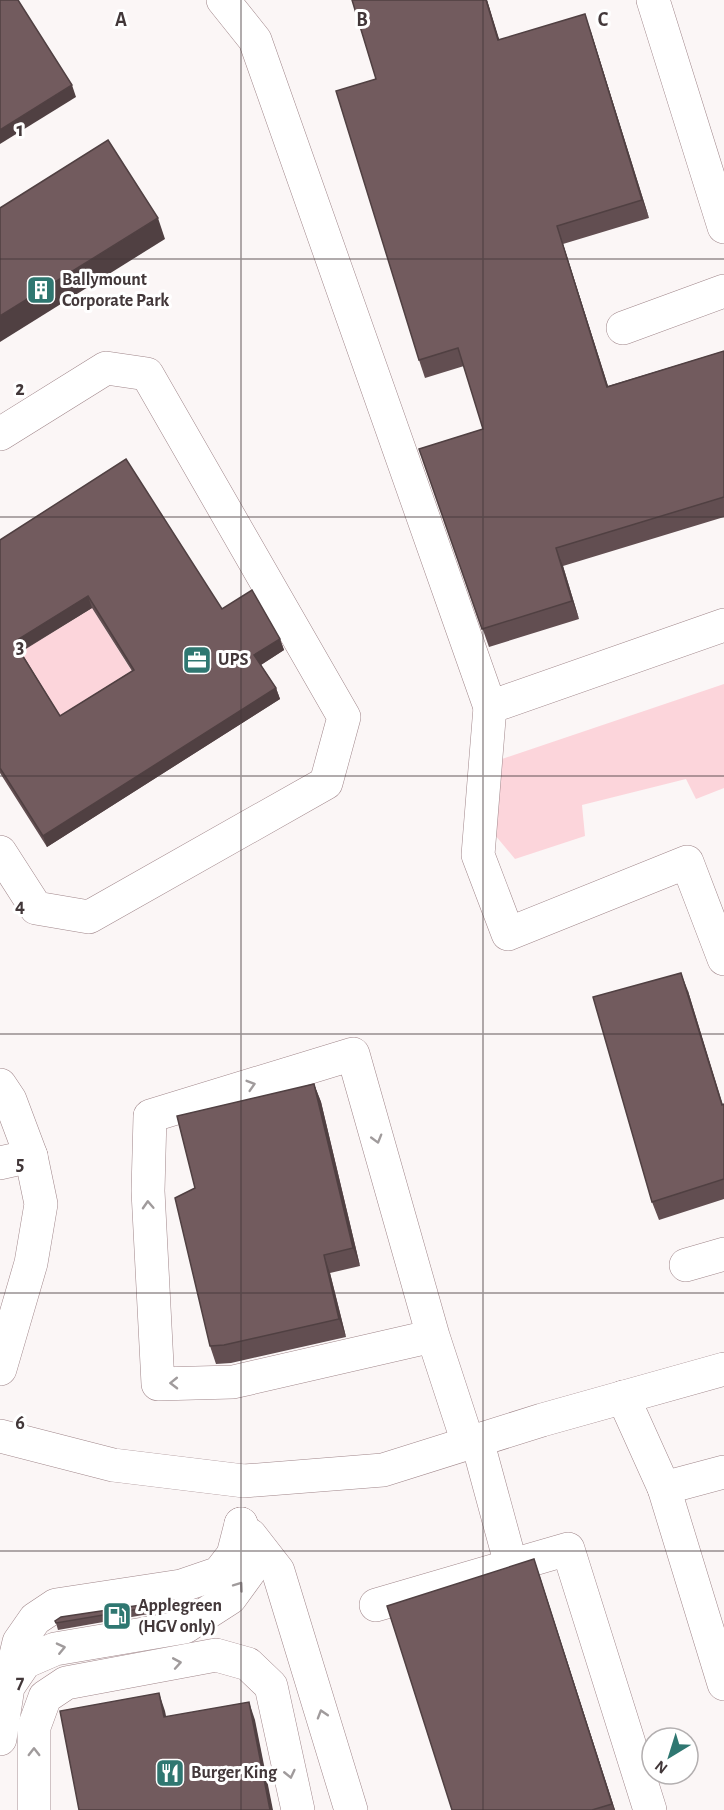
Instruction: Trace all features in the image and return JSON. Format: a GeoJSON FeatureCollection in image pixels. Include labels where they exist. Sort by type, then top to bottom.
{"type":"FeatureCollection","features":[{"type":"Feature","properties":{"kind":"street"},"geometry":{"type":"LineString","coordinates":[[224,0],[255,40],[489,707],[478,855],[508,933],[687,862],[724,959]]}},
{"type":"Feature","properties":{"kind":"street"},"geometry":{"type":"LineString","coordinates":[[653,0],[724,227]]}},
{"type":"Feature","properties":{"kind":"street"},"geometry":{"type":"LineString","coordinates":[[623,328],[724,291]]}},
{"type":"Feature","properties":{"kind":"street"},"geometry":{"type":"LineString","coordinates":[[0,434],[106,368],[147,374],[344,717],[326,783],[88,917],[36,908],[0,852]]}},
{"type":"Feature","properties":{"kind":"street"},"geometry":{"type":"LineString","coordinates":[[489,707],[724,625]]}},
{"type":"Feature","properties":{"kind":"street"},"geometry":{"type":"LineString","coordinates":[[433,1336],[232,1382],[158,1384],[148,1191],[150,1116],[353,1054],[433,1336],[472,1442],[511,1565]]}},
{"type":"Feature","properties":{"kind":"street"},"geometry":{"type":"LineString","coordinates":[[0,1085],[10,1100],[15,1160],[41,1204],[31,1263],[0,1369]]}},
{"type":"Feature","properties":{"kind":"street"},"geometry":{"type":"LineString","coordinates":[[686,1265],[724,1254]]}},
{"type":"Feature","properties":{"kind":"street"},"geometry":{"type":"LineString","coordinates":[[0,1436],[113,1465],[244,1481],[383,1470],[623,1397],[724,1369]]}},
{"type":"Feature","properties":{"kind":"street"},"geometry":{"type":"LineString","coordinates":[[623,1397],[664,1488],[724,1684]]}},
{"type":"Feature","properties":{"kind":"street"},"geometry":{"type":"LineString","coordinates":[[664,1488],[724,1472]]}},
{"type":"Feature","properties":{"kind":"street"},"geometry":{"type":"LineString","coordinates":[[0,1739],[8,1687],[19,1641],[35,1619],[56,1605],[181,1586],[219,1573],[233,1555],[241,1524],[244,1481]]}},
{"type":"Feature","properties":{"kind":"street"},"geometry":{"type":"LineString","coordinates":[[8,1687],[25,1662],[55,1649],[185,1627],[230,1598],[254,1565],[241,1524]]}},
{"type":"Feature","properties":{"kind":"street"},"geometry":{"type":"LineString","coordinates":[[241,1524],[278,1572],[351,1810]]}},
{"type":"Feature","properties":{"kind":"street"},"geometry":{"type":"LineString","coordinates":[[376,1605],[568,1549],[650,1810]]}},
{"type":"Feature","properties":{"kind":"street"},"geometry":{"type":"LineString","coordinates":[[34,1810],[34,1727],[45,1697],[66,1683],[216,1655],[248,1664],[271,1686],[298,1810]]}},
{"type":"Feature","properties":{"kind":"shaded area"},"geometry":{"type":"Polygon","coordinates":[[[92,608],[138,681],[64,727],[19,653],[92,608]]]}},
{"type":"Feature","properties":{"kind":"shaded area"},"geometry":{"type":"Polygon","coordinates":[[[724,684],[724,788],[696,799],[686,779],[582,805],[585,836],[515,859],[495,835],[496,761],[724,684]]]}},
{"type":"Feature","properties":{"kind":"building"},"geometry":{"type":"Polygon","coordinates":[[[0,0],[18,0],[72,85],[0,130],[0,0]]]}},
{"type":"Feature","properties":{"kind":"building"},"geometry":{"type":"Polygon","coordinates":[[[352,0],[486,0],[498,40],[585,14],[642,200],[557,226],[607,387],[724,351],[724,497],[556,548],[572,601],[482,629],[419,449],[483,429],[458,348],[419,360],[336,91],[376,79],[352,0]]]}},
{"type":"Feature","properties":{"kind":"building","name":"Ballymount Corporate Park"},"geometry":{"type":"Polygon","coordinates":[[[108,140],[158,218],[0,316],[0,208],[108,140]]]}},
{"type":"Feature","properties":{"kind":"building","name":"UPS"},"geometry":{"type":"Polygon","coordinates":[[[126,459],[222,609],[252,590],[280,639],[254,655],[276,688],[43,836],[0,768],[0,540],[126,459]],[[88,596],[14,642],[60,716],[134,670],[88,596]]]}},
{"type":"Feature","properties":{"kind":"building"},"geometry":{"type":"Polygon","coordinates":[[[681,973],[722,1105],[724,1104],[724,1179],[652,1202],[593,997],[681,973]]]}},
{"type":"Feature","properties":{"kind":"building"},"geometry":{"type":"Polygon","coordinates":[[[314,1084],[353,1248],[324,1255],[339,1319],[224,1345],[210,1346],[175,1198],[195,1188],[177,1116],[314,1084]]]}},
{"type":"Feature","properties":{"kind":"building"},"geometry":{"type":"Polygon","coordinates":[[[534,1559],[612,1804],[592,1810],[452,1810],[387,1606],[534,1559]]]}},
{"type":"Feature","properties":{"kind":"building"},"geometry":{"type":"Polygon","coordinates":[[[174,1600],[175,1603],[56,1623],[55,1621],[61,1617],[174,1600]]]}},
{"type":"Feature","properties":{"kind":"building","name":"Burger King"},"geometry":{"type":"Polygon","coordinates":[[[159,1693],[164,1717],[249,1702],[270,1810],[79,1810],[60,1711],[159,1693]]]}},
{"type":"Feature","properties":{"kind":"place","name":"Ballymount Corporate Park"},"geometry":{"type":"Point","coordinates":[41,290]}},
{"type":"Feature","properties":{"kind":"place","name":"UPS"},"geometry":{"type":"Point","coordinates":[197,660]}},
{"type":"Feature","properties":{"kind":"place","name":"Applegreen (HGV only)"},"geometry":{"type":"Point","coordinates":[117,1616]}},
{"type":"Feature","properties":{"kind":"place","name":"Burger King"},"geometry":{"type":"Point","coordinates":[170,1773]}}]}
